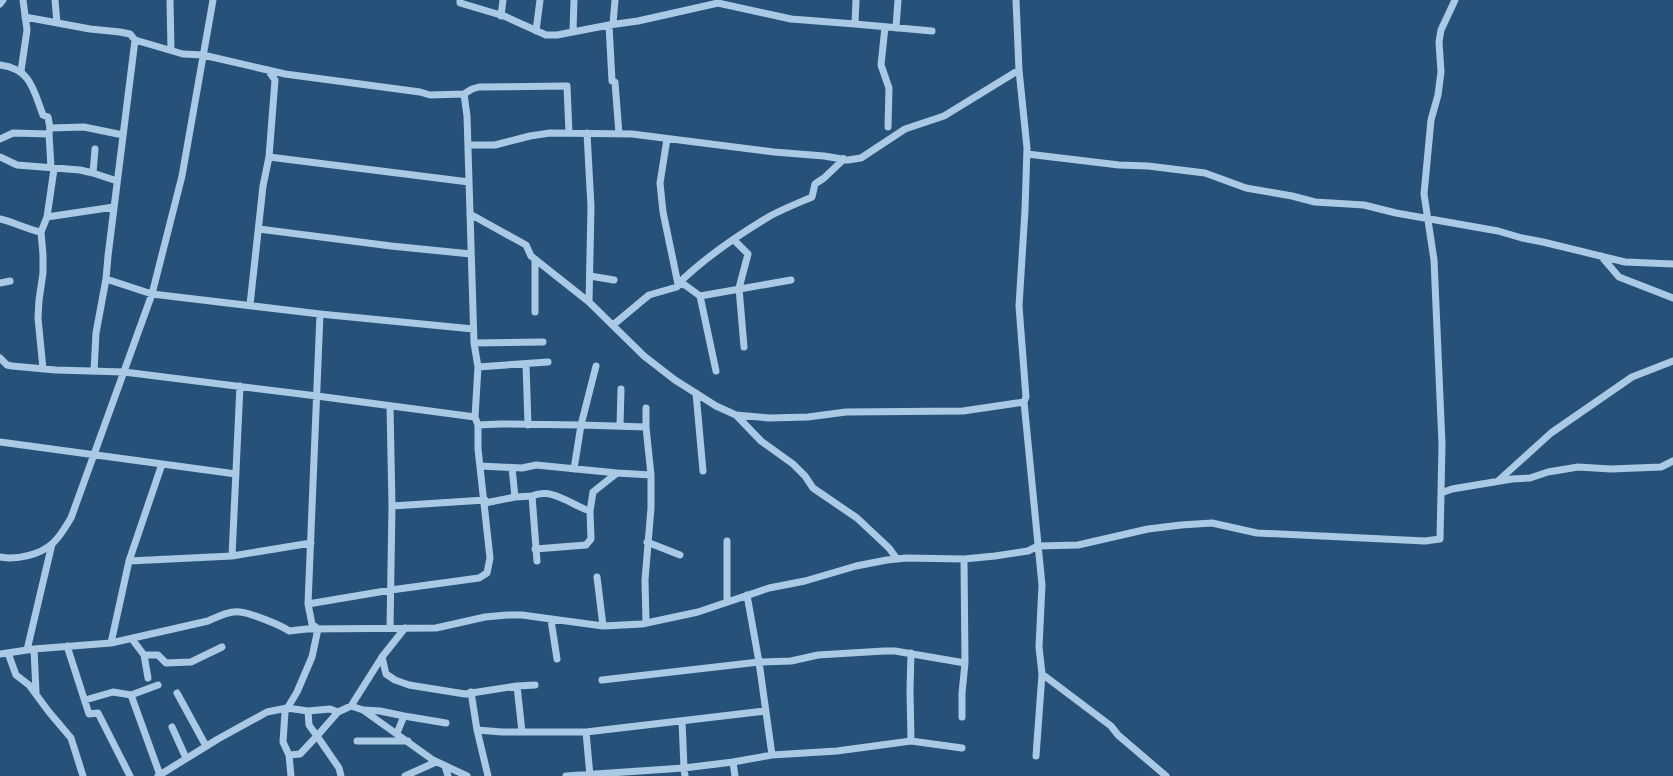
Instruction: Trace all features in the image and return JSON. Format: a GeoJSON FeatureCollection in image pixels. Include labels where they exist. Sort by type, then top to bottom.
{"type":"FeatureCollection","features":[{"type":"Feature","properties":{"kind":"street"},"geometry":{"type":"LineString","coordinates":[[0,4],[3,0]]}},
{"type":"Feature","properties":{"kind":"street"},"geometry":{"type":"LineString","coordinates":[[21,72],[27,30],[23,0]]}},
{"type":"Feature","properties":{"kind":"street"},"geometry":{"type":"LineString","coordinates":[[55,0],[57,23]]}},
{"type":"Feature","properties":{"kind":"street"},"geometry":{"type":"LineString","coordinates":[[170,0],[171,50]]}},
{"type":"Feature","properties":{"kind":"street"},"geometry":{"type":"LineString","coordinates":[[36,692],[31,650],[52,544],[71,518],[152,294],[182,176],[213,0]]}},
{"type":"Feature","properties":{"kind":"street"},"geometry":{"type":"LineString","coordinates":[[460,0],[460,3],[501,16],[546,35],[557,35],[611,24],[638,21],[718,3],[791,19],[932,31]]}},
{"type":"Feature","properties":{"kind":"street"},"geometry":{"type":"LineString","coordinates":[[501,16],[503,0]]}},
{"type":"Feature","properties":{"kind":"street"},"geometry":{"type":"LineString","coordinates":[[536,31],[540,0]]}},
{"type":"Feature","properties":{"kind":"street"},"geometry":{"type":"LineString","coordinates":[[573,31],[574,0]]}},
{"type":"Feature","properties":{"kind":"street"},"geometry":{"type":"LineString","coordinates":[[615,0],[611,24],[612,81],[615,82],[618,134]]}},
{"type":"Feature","properties":{"kind":"street"},"geometry":{"type":"LineString","coordinates":[[855,24],[856,0]]}},
{"type":"Feature","properties":{"kind":"street"},"geometry":{"type":"LineString","coordinates":[[896,28],[898,0]]}},
{"type":"Feature","properties":{"kind":"street"},"geometry":{"type":"LineString","coordinates":[[1016,0],[1019,70],[1026,154],[1019,306],[1026,397],[1024,402],[1042,585],[1039,647],[1042,674],[1036,756]]}},
{"type":"Feature","properties":{"kind":"street"},"geometry":{"type":"LineString","coordinates":[[0,654],[67,646],[111,643],[208,621],[222,615],[240,611],[281,625],[289,631],[307,629],[436,628],[485,617],[507,615],[522,615],[602,626],[646,623],[698,612],[727,601],[782,585],[805,581],[856,566],[897,558],[964,559],[1013,554],[1028,551],[1038,546],[1078,545],[1148,529],[1212,523],[1257,533],[1425,540],[1440,539],[1442,444],[1434,260],[1424,194],[1431,120],[1438,95],[1441,72],[1439,42],[1441,30],[1455,0]]}},
{"type":"Feature","properties":{"kind":"street"},"geometry":{"type":"LineString","coordinates":[[25,17],[90,29],[130,34],[135,40],[183,54],[204,55],[286,74],[420,92],[430,95],[464,94],[472,88],[479,87],[568,86],[569,133]]}},
{"type":"Feature","properties":{"kind":"street"},"geometry":{"type":"LineString","coordinates":[[885,27],[881,65],[889,88],[888,127]]}},
{"type":"Feature","properties":{"kind":"street"},"geometry":{"type":"LineString","coordinates":[[94,371],[96,333],[106,279],[135,40]]}},
{"type":"Feature","properties":{"kind":"street"},"geometry":{"type":"LineString","coordinates":[[0,65],[21,72],[27,76],[43,115],[48,117],[52,168],[47,217],[41,232],[43,267],[38,318],[43,369]]}},
{"type":"Feature","properties":{"kind":"street"},"geometry":{"type":"LineString","coordinates":[[250,305],[263,186],[269,158],[275,80],[268,70]]}},
{"type":"Feature","properties":{"kind":"street"},"geometry":{"type":"LineString","coordinates":[[468,145],[495,145],[530,136],[550,133],[618,134],[844,159],[861,158],[905,129],[944,116],[1019,70]]}},
{"type":"Feature","properties":{"kind":"street"},"geometry":{"type":"LineString","coordinates":[[308,604],[391,590],[479,578],[487,573],[490,558],[478,449],[478,425],[475,417],[478,367],[474,343],[467,116],[464,94]]}},
{"type":"Feature","properties":{"kind":"street"},"geometry":{"type":"LineString","coordinates":[[0,139],[13,133],[84,127],[123,135]]}},
{"type":"Feature","properties":{"kind":"street"},"geometry":{"type":"LineString","coordinates":[[587,133],[591,208],[589,302]]}},
{"type":"Feature","properties":{"kind":"street"},"geometry":{"type":"LineString","coordinates":[[667,139],[660,182],[663,212],[678,284]]}},
{"type":"Feature","properties":{"kind":"street"},"geometry":{"type":"LineString","coordinates":[[93,173],[95,149]]}},
{"type":"Feature","properties":{"kind":"street"},"geometry":{"type":"LineString","coordinates":[[1026,154],[1205,173],[1246,188],[1292,196],[1315,202],[1364,205],[1428,219],[1498,231],[1626,262],[1673,264]]}},
{"type":"Feature","properties":{"kind":"street"},"geometry":{"type":"LineString","coordinates":[[0,157],[17,165],[93,173],[117,181]]}},
{"type":"Feature","properties":{"kind":"street"},"geometry":{"type":"LineString","coordinates":[[269,158],[469,182]]}},
{"type":"Feature","properties":{"kind":"street"},"geometry":{"type":"LineString","coordinates":[[614,325],[649,295],[677,287],[678,284],[689,274],[734,240],[770,216],[812,197],[815,184],[824,178],[844,159]]}},
{"type":"Feature","properties":{"kind":"street"},"geometry":{"type":"LineString","coordinates":[[47,217],[114,207]]}},
{"type":"Feature","properties":{"kind":"street"},"geometry":{"type":"LineString","coordinates":[[470,214],[526,245],[531,256],[589,302],[644,356],[675,380],[716,406],[736,415],[770,418],[808,417],[846,412],[963,411],[1024,402]]}},
{"type":"Feature","properties":{"kind":"street"},"geometry":{"type":"LineString","coordinates":[[0,219],[11,222],[23,228],[41,232]]}},
{"type":"Feature","properties":{"kind":"street"},"geometry":{"type":"LineString","coordinates":[[259,229],[391,246],[471,254]]}},
{"type":"Feature","properties":{"kind":"street"},"geometry":{"type":"LineString","coordinates":[[734,240],[748,254],[739,290],[744,347]]}},
{"type":"Feature","properties":{"kind":"street"},"geometry":{"type":"LineString","coordinates":[[1601,256],[1619,277],[1673,298]]}},
{"type":"Feature","properties":{"kind":"street"},"geometry":{"type":"LineString","coordinates":[[535,259],[535,312]]}},
{"type":"Feature","properties":{"kind":"street"},"geometry":{"type":"LineString","coordinates":[[590,276],[614,280]]}},
{"type":"Feature","properties":{"kind":"street"},"geometry":{"type":"LineString","coordinates":[[106,279],[152,294],[320,314],[474,329]]}},
{"type":"Feature","properties":{"kind":"street"},"geometry":{"type":"LineString","coordinates":[[678,284],[685,286],[700,296],[791,280]]}},
{"type":"Feature","properties":{"kind":"street"},"geometry":{"type":"LineString","coordinates":[[0,283],[10,281]]}},
{"type":"Feature","properties":{"kind":"street"},"geometry":{"type":"LineString","coordinates":[[700,296],[716,371]]}},
{"type":"Feature","properties":{"kind":"street"},"geometry":{"type":"LineString","coordinates":[[318,630],[312,624],[308,604],[320,314]]}},
{"type":"Feature","properties":{"kind":"street"},"geometry":{"type":"LineString","coordinates":[[474,343],[543,342]]}},
{"type":"Feature","properties":{"kind":"street"},"geometry":{"type":"LineString","coordinates":[[0,358],[6,365],[12,366],[43,369],[124,372],[475,417]]}},
{"type":"Feature","properties":{"kind":"street"},"geometry":{"type":"LineString","coordinates":[[1498,481],[1551,433],[1632,377],[1673,361]]}},
{"type":"Feature","properties":{"kind":"street"},"geometry":{"type":"LineString","coordinates":[[478,367],[548,362]]}},
{"type":"Feature","properties":{"kind":"street"},"geometry":{"type":"LineString","coordinates":[[526,364],[528,425]]}},
{"type":"Feature","properties":{"kind":"street"},"geometry":{"type":"LineString","coordinates":[[574,468],[580,425],[596,366]]}},
{"type":"Feature","properties":{"kind":"street"},"geometry":{"type":"LineString","coordinates":[[232,556],[240,386]]}},
{"type":"Feature","properties":{"kind":"street"},"geometry":{"type":"LineString","coordinates":[[620,426],[621,389]]}},
{"type":"Feature","properties":{"kind":"street"},"geometry":{"type":"LineString","coordinates":[[696,393],[703,471]]}},
{"type":"Feature","properties":{"kind":"street"},"geometry":{"type":"LineString","coordinates":[[390,406],[392,506],[390,628]]}},
{"type":"Feature","properties":{"kind":"street"},"geometry":{"type":"LineString","coordinates":[[646,408],[646,428],[651,475],[644,580],[646,623]]}},
{"type":"Feature","properties":{"kind":"street"},"geometry":{"type":"LineString","coordinates":[[736,415],[761,441],[793,464],[805,476],[813,488],[857,518],[889,548],[897,558]]}},
{"type":"Feature","properties":{"kind":"street"},"geometry":{"type":"LineString","coordinates":[[478,425],[580,425],[646,428]]}},
{"type":"Feature","properties":{"kind":"street"},"geometry":{"type":"LineString","coordinates":[[0,442],[236,474]]}},
{"type":"Feature","properties":{"kind":"street"},"geometry":{"type":"LineString","coordinates":[[1441,493],[1452,489],[1498,481],[1530,478],[1548,472],[1578,467],[1611,469],[1661,467],[1673,461]]}},
{"type":"Feature","properties":{"kind":"street"},"geometry":{"type":"LineString","coordinates":[[111,643],[129,561],[162,464]]}},
{"type":"Feature","properties":{"kind":"street"},"geometry":{"type":"LineString","coordinates":[[480,466],[512,468],[536,465],[651,475]]}},
{"type":"Feature","properties":{"kind":"street"},"geometry":{"type":"LineString","coordinates":[[512,468],[515,497]]}},
{"type":"Feature","properties":{"kind":"street"},"geometry":{"type":"LineString","coordinates":[[535,549],[586,544],[591,539],[590,511],[592,492],[617,473]]}},
{"type":"Feature","properties":{"kind":"street"},"geometry":{"type":"LineString","coordinates":[[392,506],[485,502],[532,496],[540,492],[563,497],[580,508],[590,511]]}},
{"type":"Feature","properties":{"kind":"street"},"geometry":{"type":"LineString","coordinates":[[532,496],[537,561]]}},
{"type":"Feature","properties":{"kind":"street"},"geometry":{"type":"LineString","coordinates":[[727,601],[728,541]]}},
{"type":"Feature","properties":{"kind":"street"},"geometry":{"type":"LineString","coordinates":[[647,542],[680,555]]}},
{"type":"Feature","properties":{"kind":"street"},"geometry":{"type":"LineString","coordinates":[[129,561],[232,556],[311,543]]}},
{"type":"Feature","properties":{"kind":"street"},"geometry":{"type":"LineString","coordinates":[[0,557],[8,558],[33,554],[52,544]]}},
{"type":"Feature","properties":{"kind":"street"},"geometry":{"type":"LineString","coordinates":[[962,717],[962,693],[965,663],[964,559]]}},
{"type":"Feature","properties":{"kind":"street"},"geometry":{"type":"LineString","coordinates":[[597,577],[602,626]]}},
{"type":"Feature","properties":{"kind":"street"},"geometry":{"type":"LineString","coordinates":[[747,595],[759,662],[772,755]]}},
{"type":"Feature","properties":{"kind":"street"},"geometry":{"type":"LineString","coordinates":[[551,620],[557,659]]}},
{"type":"Feature","properties":{"kind":"street"},"geometry":{"type":"LineString","coordinates":[[289,755],[300,754],[338,712],[351,706],[382,657],[405,628]]}},
{"type":"Feature","properties":{"kind":"street"},"geometry":{"type":"LineString","coordinates":[[291,776],[289,755],[283,742],[285,712],[297,692],[312,657],[318,630]]}},
{"type":"Feature","properties":{"kind":"street"},"geometry":{"type":"LineString","coordinates":[[132,639],[144,654],[148,678]]}},
{"type":"Feature","properties":{"kind":"street"},"geometry":{"type":"LineString","coordinates":[[67,646],[89,714],[98,713],[130,776]]}},
{"type":"Feature","properties":{"kind":"street"},"geometry":{"type":"LineString","coordinates":[[144,654],[158,654],[166,663],[191,662],[222,646]]}},
{"type":"Feature","properties":{"kind":"street"},"geometry":{"type":"LineString","coordinates":[[602,680],[759,662],[791,661],[818,655],[845,653],[895,651],[965,663]]}},
{"type":"Feature","properties":{"kind":"street"},"geometry":{"type":"LineString","coordinates":[[8,653],[16,675],[29,684],[36,692],[49,712],[71,738],[83,776]]}},
{"type":"Feature","properties":{"kind":"street"},"geometry":{"type":"LineString","coordinates":[[911,653],[911,741]]}},
{"type":"Feature","properties":{"kind":"street"},"geometry":{"type":"LineString","coordinates":[[382,657],[386,674],[395,680],[409,685],[434,690],[466,694],[471,692],[535,685]]}},
{"type":"Feature","properties":{"kind":"street"},"geometry":{"type":"LineString","coordinates":[[1042,674],[1111,726],[1118,735],[1166,776]]}},
{"type":"Feature","properties":{"kind":"street"},"geometry":{"type":"LineString","coordinates":[[85,700],[113,692],[131,695],[158,685]]}},
{"type":"Feature","properties":{"kind":"street"},"geometry":{"type":"LineString","coordinates":[[517,686],[522,732]]}},
{"type":"Feature","properties":{"kind":"street"},"geometry":{"type":"LineString","coordinates":[[471,692],[477,730],[488,776]]}},
{"type":"Feature","properties":{"kind":"street"},"geometry":{"type":"LineString","coordinates":[[177,693],[206,746]]}},
{"type":"Feature","properties":{"kind":"street"},"geometry":{"type":"LineString","coordinates":[[131,695],[159,775],[206,746],[267,712],[287,708],[308,711],[330,709],[338,712]]}},
{"type":"Feature","properties":{"kind":"street"},"geometry":{"type":"LineString","coordinates":[[351,706],[364,710],[380,711],[446,723]]}},
{"type":"Feature","properties":{"kind":"street"},"geometry":{"type":"LineString","coordinates":[[364,710],[398,733],[436,762],[467,776]]}},
{"type":"Feature","properties":{"kind":"street"},"geometry":{"type":"LineString","coordinates":[[477,730],[586,732],[765,710]]}},
{"type":"Feature","properties":{"kind":"street"},"geometry":{"type":"LineString","coordinates":[[308,711],[309,725],[339,768],[341,776]]}},
{"type":"Feature","properties":{"kind":"street"},"geometry":{"type":"LineString","coordinates":[[398,733],[404,716]]}},
{"type":"Feature","properties":{"kind":"street"},"geometry":{"type":"LineString","coordinates":[[682,721],[685,776]]}},
{"type":"Feature","properties":{"kind":"street"},"geometry":{"type":"LineString","coordinates":[[172,727],[186,758]]}},
{"type":"Feature","properties":{"kind":"street"},"geometry":{"type":"LineString","coordinates":[[586,732],[590,775]]}},
{"type":"Feature","properties":{"kind":"street"},"geometry":{"type":"LineString","coordinates":[[357,741],[408,741]]}},
{"type":"Feature","properties":{"kind":"street"},"geometry":{"type":"LineString","coordinates":[[566,776],[638,773],[733,762],[772,755],[837,751],[911,741],[962,748]]}},
{"type":"Feature","properties":{"kind":"street"},"geometry":{"type":"LineString","coordinates":[[405,776],[436,762]]}},
{"type":"Feature","properties":{"kind":"street"},"geometry":{"type":"LineString","coordinates":[[733,762],[735,776]]}},
{"type":"Feature","properties":{"kind":"street"},"geometry":{"type":"LineString","coordinates":[[445,766],[448,776]]}}]}
